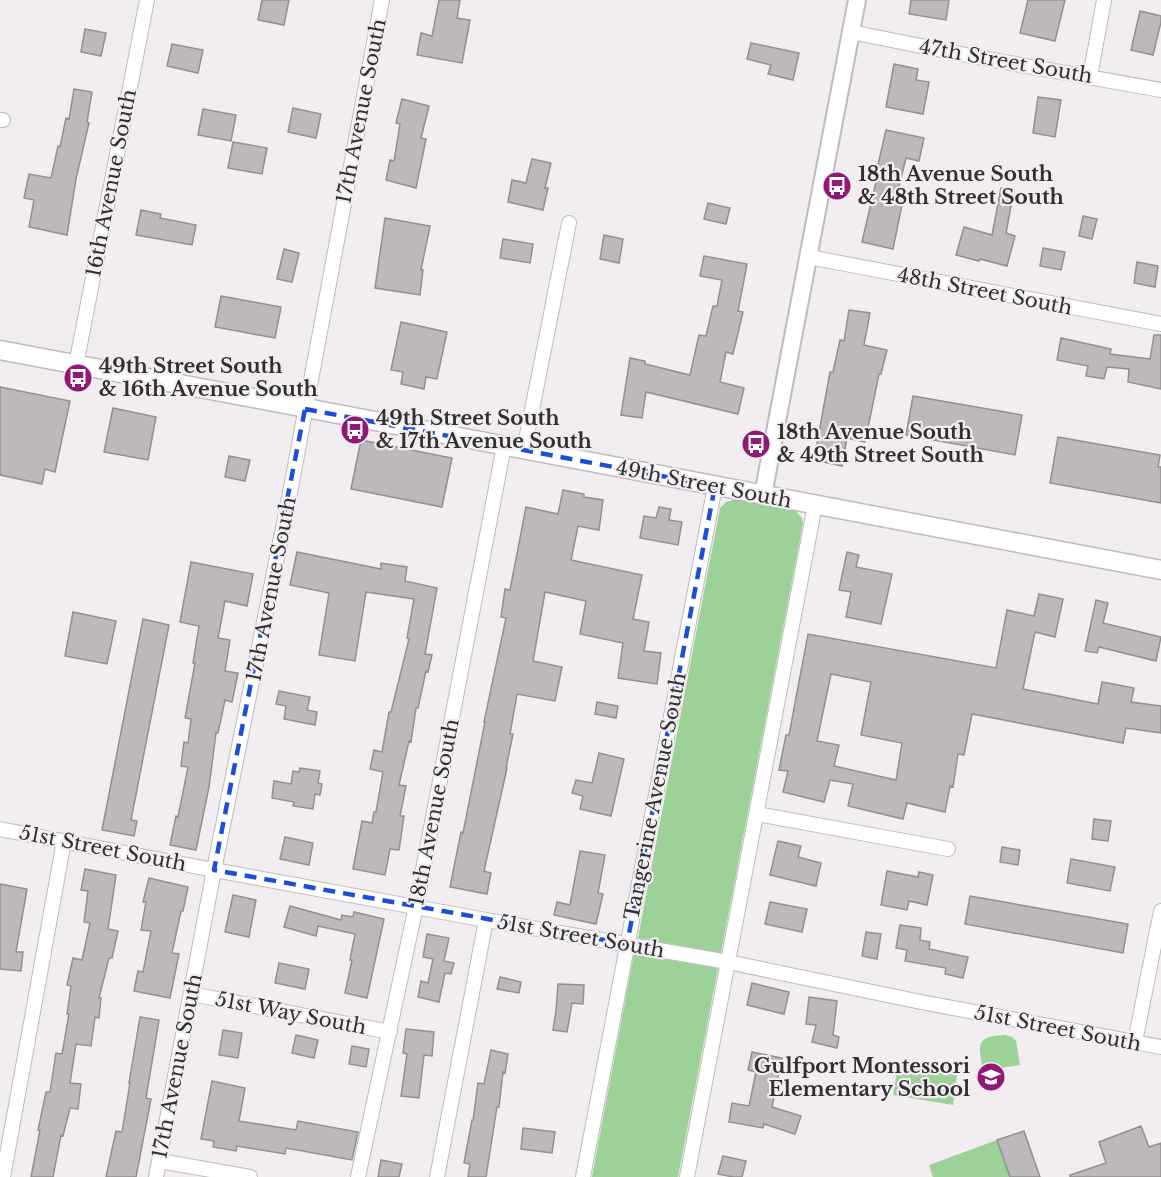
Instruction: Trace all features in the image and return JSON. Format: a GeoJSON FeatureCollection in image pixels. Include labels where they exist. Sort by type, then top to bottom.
{"type":"FeatureCollection","features":[{"type":"Feature","properties":{"kind":"main road","name":"49th Street South"},"geometry":{"type":"LineString","coordinates":[[0,350],[1161,570]]}},
{"type":"Feature","properties":{"kind":"street","name":"16th Avenue South"},"geometry":{"type":"LineString","coordinates":[[76,365],[147,0]]}},
{"type":"Feature","properties":{"kind":"street","name":"17th Avenue South"},"geometry":{"type":"LineString","coordinates":[[156,1177],[214,870],[289,498],[382,0]]}},
{"type":"Feature","properties":{"kind":"street"},"geometry":{"type":"LineString","coordinates":[[764,495],[857,0]]}},
{"type":"Feature","properties":{"kind":"street"},"geometry":{"type":"LineString","coordinates":[[1090,77],[1104,0]]}},
{"type":"Feature","properties":{"kind":"street","name":"47th Street South"},"geometry":{"type":"LineString","coordinates":[[851,32],[1161,90]]}},
{"type":"Feature","properties":{"kind":"street"},"geometry":{"type":"LineString","coordinates":[[524,450],[569,223]]}},
{"type":"Feature","properties":{"kind":"street","name":"48th Street South"},"geometry":{"type":"LineString","coordinates":[[809,257],[1161,324]]}},
{"type":"Feature","properties":{"kind":"street","name":"18th Avenue South"},"geometry":{"type":"LineString","coordinates":[[358,1177],[416,906],[504,446]]}},
{"type":"Feature","properties":{"kind":"street","name":"Tangerine Avenue South"},"geometry":{"type":"LineString","coordinates":[[583,1177],[715,486]]}},
{"type":"Feature","properties":{"kind":"street"},"geometry":{"type":"LineString","coordinates":[[687,1177],[815,505]]}},
{"type":"Feature","properties":{"kind":"street"},"geometry":{"type":"LineString","coordinates":[[756,814],[948,849]]}},
{"type":"Feature","properties":{"kind":"street","name":"51st Street South"},"geometry":{"type":"LineString","coordinates":[[0,829],[486,920],[728,962],[921,1002],[1161,1047]]}},
{"type":"Feature","properties":{"kind":"street"},"geometry":{"type":"LineString","coordinates":[[3,1177],[64,841]]}},
{"type":"Feature","properties":{"kind":"street"},"geometry":{"type":"LineString","coordinates":[[1135,1042],[1161,911]]}},
{"type":"Feature","properties":{"kind":"street"},"geometry":{"type":"LineString","coordinates":[[437,1177],[486,920]]}},
{"type":"Feature","properties":{"kind":"street","name":"51st Way South"},"geometry":{"type":"LineString","coordinates":[[191,994],[390,1032]]}},
{"type":"Feature","properties":{"kind":"street"},"geometry":{"type":"LineString","coordinates":[[160,1161],[250,1177]]}},
{"type":"Feature","properties":{"kind":"highlighted area"},"geometry":{"type":"Polygon","coordinates":[[[305,409],[715,486],[627,944],[214,870],[305,409]]]}},
{"type":"Feature","properties":{"kind":"green space"},"geometry":{"type":"Polygon","coordinates":[[[737,499],[795,510],[803,523],[721,953],[638,938],[720,508],[726,502],[737,499]]]}},
{"type":"Feature","properties":{"kind":"green space"},"geometry":{"type":"Polygon","coordinates":[[[634,954],[718,968],[678,1177],[592,1177],[634,954]]]}},
{"type":"Feature","properties":{"kind":"green space"},"geometry":{"type":"Polygon","coordinates":[[[1005,1035],[1016,1041],[1020,1065],[983,1071],[980,1049],[983,1040],[1005,1035]]]}},
{"type":"Feature","properties":{"kind":"green space"},"geometry":{"type":"Polygon","coordinates":[[[898,1065],[957,1075],[953,1105],[893,1095],[898,1065]]]}},
{"type":"Feature","properties":{"kind":"green space"},"geometry":{"type":"Polygon","coordinates":[[[997,1140],[1010,1177],[933,1177],[929,1165],[997,1140]]]}},
{"type":"Feature","properties":{"kind":"building"},"geometry":{"type":"Polygon","coordinates":[[[262,0],[289,0],[284,25],[258,20],[262,0]]]}},
{"type":"Feature","properties":{"kind":"building"},"geometry":{"type":"Polygon","coordinates":[[[439,0],[460,0],[457,18],[470,20],[462,63],[417,55],[421,33],[432,36],[439,0]]]}},
{"type":"Feature","properties":{"kind":"building"},"geometry":{"type":"Polygon","coordinates":[[[911,0],[949,0],[946,20],[909,14],[911,0]]]}},
{"type":"Feature","properties":{"kind":"building"},"geometry":{"type":"Polygon","coordinates":[[[1028,0],[1065,0],[1055,41],[1020,33],[1028,0]]]}},
{"type":"Feature","properties":{"kind":"building"},"geometry":{"type":"Polygon","coordinates":[[[1140,11],[1161,16],[1153,55],[1131,50],[1140,11]]]}},
{"type":"Feature","properties":{"kind":"building"},"geometry":{"type":"Polygon","coordinates":[[[85,29],[106,33],[101,56],[81,52],[85,29]]]}},
{"type":"Feature","properties":{"kind":"building"},"geometry":{"type":"Polygon","coordinates":[[[751,43],[799,53],[793,80],[768,74],[771,65],[747,59],[751,43]]]}},
{"type":"Feature","properties":{"kind":"building"},"geometry":{"type":"Polygon","coordinates":[[[172,44],[203,50],[198,73],[167,66],[172,44]]]}},
{"type":"Feature","properties":{"kind":"building"},"geometry":{"type":"Polygon","coordinates":[[[894,64],[918,69],[916,80],[929,82],[923,114],[886,107],[894,64]]]}},
{"type":"Feature","properties":{"kind":"building"},"geometry":{"type":"Polygon","coordinates":[[[74,89],[92,92],[87,122],[89,123],[76,179],[67,235],[29,227],[34,200],[24,198],[29,174],[51,178],[66,118],[69,119],[74,89]]]}},
{"type":"Feature","properties":{"kind":"building"},"geometry":{"type":"Polygon","coordinates":[[[1038,97],[1061,100],[1055,137],[1033,133],[1038,97]]]}},
{"type":"Feature","properties":{"kind":"building"},"geometry":{"type":"Polygon","coordinates":[[[402,99],[429,106],[421,138],[426,139],[416,188],[386,180],[390,160],[394,161],[400,124],[396,123],[402,99]]]}},
{"type":"Feature","properties":{"kind":"building"},"geometry":{"type":"Polygon","coordinates":[[[293,108],[321,114],[316,138],[288,132],[293,108]]]}},
{"type":"Feature","properties":{"kind":"building"},"geometry":{"type":"Polygon","coordinates":[[[203,109],[236,115],[231,141],[198,135],[203,109]]]}},
{"type":"Feature","properties":{"kind":"building"},"geometry":{"type":"Polygon","coordinates":[[[886,130],[924,138],[919,161],[906,158],[897,194],[904,195],[893,249],[862,242],[886,130]]]}},
{"type":"Feature","properties":{"kind":"building"},"geometry":{"type":"Polygon","coordinates":[[[233,142],[267,148],[262,174],[228,168],[233,142]]]}},
{"type":"Feature","properties":{"kind":"building"},"geometry":{"type":"Polygon","coordinates":[[[532,159],[551,163],[543,210],[508,202],[512,180],[526,183],[532,159]]]}},
{"type":"Feature","properties":{"kind":"building"},"geometry":{"type":"Polygon","coordinates":[[[1001,188],[1014,190],[1006,233],[1015,236],[1007,266],[956,255],[964,227],[992,235],[1001,188]]]}},
{"type":"Feature","properties":{"kind":"building"},"geometry":{"type":"Polygon","coordinates":[[[708,203],[730,208],[726,224],[704,219],[708,203]]]}},
{"type":"Feature","properties":{"kind":"building"},"geometry":{"type":"Polygon","coordinates":[[[141,210],[161,214],[160,218],[196,225],[192,245],[136,235],[141,210]]]}},
{"type":"Feature","properties":{"kind":"building"},"geometry":{"type":"Polygon","coordinates":[[[1083,216],[1097,219],[1092,239],[1079,236],[1083,216]]]}},
{"type":"Feature","properties":{"kind":"building"},"geometry":{"type":"Polygon","coordinates":[[[385,218],[430,226],[421,270],[423,270],[420,295],[375,288],[385,218]]]}},
{"type":"Feature","properties":{"kind":"building"},"geometry":{"type":"Polygon","coordinates":[[[604,235],[623,239],[619,263],[600,259],[604,235]]]}},
{"type":"Feature","properties":{"kind":"building"},"geometry":{"type":"Polygon","coordinates":[[[503,239],[533,244],[530,263],[500,258],[503,239]]]}},
{"type":"Feature","properties":{"kind":"building"},"geometry":{"type":"Polygon","coordinates":[[[1043,248],[1065,252],[1061,270],[1040,266],[1043,248]]]}},
{"type":"Feature","properties":{"kind":"building"},"geometry":{"type":"Polygon","coordinates":[[[284,249],[299,253],[292,282],[277,279],[284,249]]]}},
{"type":"Feature","properties":{"kind":"building"},"geometry":{"type":"Polygon","coordinates":[[[704,256],[747,264],[738,311],[743,312],[733,354],[726,352],[720,382],[744,388],[738,414],[646,392],[642,418],[621,415],[630,358],[690,375],[699,335],[706,336],[713,306],[717,306],[722,280],[700,276],[704,256]]]}},
{"type":"Feature","properties":{"kind":"building"},"geometry":{"type":"Polygon","coordinates":[[[1137,262],[1158,266],[1155,287],[1134,283],[1137,262]]]}},
{"type":"Feature","properties":{"kind":"building"},"geometry":{"type":"Polygon","coordinates":[[[221,296],[281,307],[275,338],[215,327],[221,296]]]}},
{"type":"Feature","properties":{"kind":"building"},"geometry":{"type":"Polygon","coordinates":[[[849,310],[870,313],[864,345],[887,350],[881,374],[879,374],[865,442],[847,438],[842,466],[814,460],[830,372],[833,372],[840,340],[844,341],[849,310]]]}},
{"type":"Feature","properties":{"kind":"building"},"geometry":{"type":"Polygon","coordinates":[[[401,322],[447,332],[437,379],[426,377],[424,389],[401,384],[403,372],[391,370],[401,322]]]}},
{"type":"Feature","properties":{"kind":"building"},"geometry":{"type":"Polygon","coordinates":[[[1154,335],[1161,335],[1161,389],[1128,382],[1129,369],[1107,367],[1104,379],[1086,376],[1088,366],[1057,360],[1061,338],[1111,349],[1110,354],[1150,359],[1154,335]]]}},
{"type":"Feature","properties":{"kind":"building"},"geometry":{"type":"Polygon","coordinates":[[[0,387],[70,401],[55,472],[45,469],[42,484],[0,475],[0,387]]]}},
{"type":"Feature","properties":{"kind":"building"},"geometry":{"type":"Polygon","coordinates":[[[913,396],[1022,415],[1015,455],[906,435],[913,396]]]}},
{"type":"Feature","properties":{"kind":"building"},"geometry":{"type":"Polygon","coordinates":[[[113,408],[156,417],[148,460],[104,452],[113,408]]]}},
{"type":"Feature","properties":{"kind":"building"},"geometry":{"type":"Polygon","coordinates":[[[1058,437],[1160,455],[1158,467],[1161,467],[1161,503],[1050,483],[1058,437]]]}},
{"type":"Feature","properties":{"kind":"building"},"geometry":{"type":"Polygon","coordinates":[[[361,440],[452,458],[442,507],[351,489],[361,440]]]}},
{"type":"Feature","properties":{"kind":"building"},"geometry":{"type":"Polygon","coordinates":[[[229,456],[250,460],[245,481],[225,477],[229,456]]]}},
{"type":"Feature","properties":{"kind":"building"},"geometry":{"type":"Polygon","coordinates":[[[563,490],[603,500],[599,530],[578,526],[571,560],[642,575],[633,619],[649,622],[644,651],[661,653],[657,684],[618,678],[623,643],[580,634],[586,601],[545,592],[533,661],[562,667],[555,701],[517,694],[507,768],[484,871],[491,873],[487,894],[450,887],[506,618],[501,617],[505,589],[510,590],[526,507],[558,514],[563,490]]]}},
{"type":"Feature","properties":{"kind":"building"},"geometry":{"type":"Polygon","coordinates":[[[659,507],[671,509],[669,520],[682,522],[678,545],[640,538],[644,516],[656,518],[659,507]]]}},
{"type":"Feature","properties":{"kind":"building"},"geometry":{"type":"Polygon","coordinates":[[[297,552],[381,569],[381,563],[407,567],[405,581],[437,588],[425,654],[432,655],[418,708],[416,708],[411,742],[409,741],[399,785],[406,786],[400,816],[404,816],[399,850],[390,849],[385,875],[353,869],[362,821],[372,823],[374,812],[376,812],[383,772],[370,769],[374,750],[382,752],[389,712],[391,712],[409,639],[407,638],[414,599],[366,592],[355,661],[319,655],[329,593],[290,585],[297,552]]]}},
{"type":"Feature","properties":{"kind":"building"},"geometry":{"type":"Polygon","coordinates":[[[847,552],[859,555],[856,567],[892,574],[881,624],[846,617],[851,592],[839,590],[847,552]]]}},
{"type":"Feature","properties":{"kind":"building"},"geometry":{"type":"Polygon","coordinates":[[[191,562],[253,574],[247,606],[225,601],[218,638],[230,640],[225,671],[238,673],[232,702],[225,700],[218,733],[216,733],[209,787],[196,850],[170,845],[188,767],[181,766],[184,742],[188,743],[191,719],[185,718],[199,626],[180,622],[191,562]]]}},
{"type":"Feature","properties":{"kind":"building"},"geometry":{"type":"Polygon","coordinates":[[[1039,594],[1063,599],[1055,637],[1035,632],[1023,689],[1098,704],[1102,682],[1134,688],[1131,702],[1161,706],[1161,733],[1126,728],[1123,743],[972,714],[964,755],[958,754],[953,787],[950,786],[945,812],[907,803],[903,819],[848,806],[853,784],[830,780],[824,802],[783,792],[788,771],[779,770],[786,735],[789,735],[808,634],[996,668],[1007,610],[1034,616],[1039,594]],[[831,674],[817,741],[839,745],[834,766],[896,780],[902,743],[861,735],[871,682],[831,674]]]}},
{"type":"Feature","properties":{"kind":"building"},"geometry":{"type":"Polygon","coordinates":[[[1096,600],[1108,603],[1103,623],[1161,637],[1156,661],[1099,647],[1097,653],[1085,651],[1096,600]]]}},
{"type":"Feature","properties":{"kind":"building"},"geometry":{"type":"Polygon","coordinates":[[[73,612],[116,621],[107,664],[65,656],[73,612]]]}},
{"type":"Feature","properties":{"kind":"building"},"geometry":{"type":"Polygon","coordinates":[[[143,619],[169,625],[131,820],[137,821],[134,836],[102,830],[143,619]]]}},
{"type":"Feature","properties":{"kind":"building"},"geometry":{"type":"Polygon","coordinates":[[[279,691],[310,697],[307,710],[317,712],[315,725],[284,719],[286,706],[276,704],[279,691]]]}},
{"type":"Feature","properties":{"kind":"building"},"geometry":{"type":"Polygon","coordinates":[[[597,702],[618,706],[616,718],[595,714],[597,702]]]}},
{"type":"Feature","properties":{"kind":"building"},"geometry":{"type":"Polygon","coordinates":[[[599,753],[624,759],[611,816],[580,809],[583,796],[572,793],[576,780],[592,783],[599,753]]]}},
{"type":"Feature","properties":{"kind":"building"},"geometry":{"type":"Polygon","coordinates":[[[300,768],[320,771],[318,783],[322,784],[320,795],[315,794],[313,809],[293,806],[294,802],[272,798],[274,781],[291,784],[293,771],[299,772],[300,768]]]}},
{"type":"Feature","properties":{"kind":"building"},"geometry":{"type":"Polygon","coordinates":[[[1094,819],[1111,821],[1108,841],[1092,839],[1094,819]]]}},
{"type":"Feature","properties":{"kind":"building"},"geometry":{"type":"Polygon","coordinates":[[[285,837],[313,843],[309,865],[280,859],[285,837]]]}},
{"type":"Feature","properties":{"kind":"building"},"geometry":{"type":"Polygon","coordinates":[[[778,841],[801,846],[798,857],[821,863],[816,886],[770,875],[778,841]]]}},
{"type":"Feature","properties":{"kind":"building"},"geometry":{"type":"Polygon","coordinates":[[[1002,847],[1020,850],[1018,865],[1000,862],[1002,847]]]}},
{"type":"Feature","properties":{"kind":"building"},"geometry":{"type":"Polygon","coordinates":[[[580,851],[605,855],[598,893],[603,894],[596,924],[554,915],[557,902],[570,905],[580,851]]]}},
{"type":"Feature","properties":{"kind":"building"},"geometry":{"type":"Polygon","coordinates":[[[1071,859],[1115,867],[1110,891],[1067,883],[1071,859]]]}},
{"type":"Feature","properties":{"kind":"building"},"geometry":{"type":"Polygon","coordinates":[[[85,869],[116,875],[108,929],[118,931],[99,998],[101,998],[99,1018],[95,1017],[91,1046],[76,1044],[70,1083],[81,1084],[78,1109],[70,1108],[63,1136],[61,1135],[53,1177],[31,1177],[46,1092],[50,1092],[56,1053],[62,1054],[69,1014],[67,1014],[71,986],[67,985],[73,958],[82,960],[90,923],[84,922],[88,891],[81,890],[85,869]]]}},
{"type":"Feature","properties":{"kind":"building"},"geometry":{"type":"Polygon","coordinates":[[[887,871],[918,877],[919,872],[933,875],[927,905],[909,901],[907,910],[881,905],[887,871]]]}},
{"type":"Feature","properties":{"kind":"building"},"geometry":{"type":"Polygon","coordinates":[[[149,878],[188,887],[172,953],[179,954],[170,998],[134,991],[138,971],[143,972],[151,931],[141,930],[146,902],[143,902],[149,878]]]}},
{"type":"Feature","properties":{"kind":"building"},"geometry":{"type":"Polygon","coordinates":[[[0,884],[27,889],[16,952],[23,952],[21,971],[0,969],[0,884]]]}},
{"type":"Feature","properties":{"kind":"building"},"geometry":{"type":"Polygon","coordinates":[[[233,895],[256,900],[249,937],[225,932],[233,895]]]}},
{"type":"Feature","properties":{"kind":"building"},"geometry":{"type":"Polygon","coordinates":[[[970,896],[1128,924],[1123,953],[965,924],[970,896]]]}},
{"type":"Feature","properties":{"kind":"building"},"geometry":{"type":"Polygon","coordinates":[[[770,902],[807,909],[802,932],[765,924],[770,902]]]}},
{"type":"Feature","properties":{"kind":"building"},"geometry":{"type":"Polygon","coordinates":[[[290,906],[341,920],[342,915],[353,917],[354,912],[384,919],[367,998],[345,993],[355,934],[318,926],[316,936],[284,927],[290,906]]]}},
{"type":"Feature","properties":{"kind":"building"},"geometry":{"type":"Polygon","coordinates":[[[900,925],[921,928],[920,940],[930,942],[929,949],[968,957],[963,978],[945,974],[946,968],[905,961],[907,950],[896,948],[900,925]]]}},
{"type":"Feature","properties":{"kind":"building"},"geometry":{"type":"Polygon","coordinates":[[[866,932],[881,934],[877,959],[862,956],[866,932]]]}},
{"type":"Feature","properties":{"kind":"building"},"geometry":{"type":"Polygon","coordinates":[[[427,934],[449,938],[444,961],[454,963],[451,974],[445,973],[439,1002],[418,997],[421,981],[428,983],[433,959],[423,957],[427,934]]]}},
{"type":"Feature","properties":{"kind":"building"},"geometry":{"type":"Polygon","coordinates":[[[279,963],[309,969],[305,989],[275,983],[279,963]]]}},
{"type":"Feature","properties":{"kind":"building"},"geometry":{"type":"Polygon","coordinates":[[[500,977],[521,982],[519,993],[497,989],[500,977]]]}},
{"type":"Feature","properties":{"kind":"building"},"geometry":{"type":"Polygon","coordinates":[[[752,983],[789,992],[784,1014],[747,1005],[752,983]]]}},
{"type":"Feature","properties":{"kind":"building"},"geometry":{"type":"Polygon","coordinates":[[[558,984],[584,985],[583,1004],[572,1003],[567,1032],[553,1030],[558,984]]]}},
{"type":"Feature","properties":{"kind":"building"},"geometry":{"type":"Polygon","coordinates":[[[809,997],[837,1001],[833,1035],[839,1037],[837,1048],[812,1042],[816,1025],[806,1024],[809,997]]]}},
{"type":"Feature","properties":{"kind":"building"},"geometry":{"type":"Polygon","coordinates":[[[140,1017],[159,1020],[146,1098],[151,1099],[136,1177],[106,1177],[116,1131],[122,1132],[140,1017]]]}},
{"type":"Feature","properties":{"kind":"building"},"geometry":{"type":"Polygon","coordinates":[[[406,1029],[434,1032],[432,1056],[424,1055],[419,1098],[401,1096],[407,1054],[403,1053],[406,1029]]]}},
{"type":"Feature","properties":{"kind":"building"},"geometry":{"type":"Polygon","coordinates":[[[223,1030],[242,1033],[238,1058],[219,1055],[223,1030]]]}},
{"type":"Feature","properties":{"kind":"building"},"geometry":{"type":"Polygon","coordinates":[[[296,1035],[318,1040],[314,1058],[292,1053],[296,1035]]]}},
{"type":"Feature","properties":{"kind":"building"},"geometry":{"type":"Polygon","coordinates":[[[352,1046],[369,1049],[366,1067],[349,1064],[352,1046]]]}},
{"type":"Feature","properties":{"kind":"building"},"geometry":{"type":"Polygon","coordinates":[[[491,1050],[508,1054],[505,1073],[503,1072],[499,1107],[497,1107],[486,1177],[468,1177],[470,1164],[464,1163],[478,1083],[484,1084],[491,1050]]]}},
{"type":"Feature","properties":{"kind":"building"},"geometry":{"type":"Polygon","coordinates":[[[752,1052],[782,1058],[772,1107],[801,1116],[795,1134],[764,1124],[763,1128],[729,1122],[732,1103],[749,1106],[756,1072],[748,1070],[752,1052]]]}},
{"type":"Feature","properties":{"kind":"building"},"geometry":{"type":"Polygon","coordinates":[[[212,1081],[245,1088],[239,1121],[296,1130],[298,1121],[358,1132],[352,1160],[286,1148],[285,1154],[237,1146],[236,1151],[213,1147],[214,1141],[201,1139],[212,1081]]]}},
{"type":"Feature","properties":{"kind":"building"},"geometry":{"type":"Polygon","coordinates":[[[1141,1126],[1149,1147],[1161,1143],[1161,1177],[1070,1177],[1070,1175],[1106,1163],[1099,1142],[1141,1126]]]}},
{"type":"Feature","properties":{"kind":"building"},"geometry":{"type":"Polygon","coordinates":[[[523,1128],[555,1132],[552,1153],[521,1149],[523,1128]]]}},
{"type":"Feature","properties":{"kind":"building"},"geometry":{"type":"Polygon","coordinates":[[[1024,1131],[1040,1177],[1010,1177],[997,1140],[1024,1131]]]}},
{"type":"Feature","properties":{"kind":"building"},"geometry":{"type":"Polygon","coordinates":[[[723,1156],[746,1161],[742,1177],[718,1174],[723,1156]]]}},
{"type":"Feature","properties":{"kind":"building"},"geometry":{"type":"Polygon","coordinates":[[[381,1160],[402,1164],[399,1177],[378,1177],[381,1160]]]}},
{"type":"Feature","properties":{"kind":"place","name":"18th Avenue South & 48th Street South"},"geometry":{"type":"Point","coordinates":[837,186]}},
{"type":"Feature","properties":{"kind":"place","name":"49th Street South & 16th Avenue South"},"geometry":{"type":"Point","coordinates":[78,378]}},
{"type":"Feature","properties":{"kind":"place","name":"49th Street South & 17th Avenue South"},"geometry":{"type":"Point","coordinates":[355,430]}},
{"type":"Feature","properties":{"kind":"place","name":"18th Avenue South & 49th Street South"},"geometry":{"type":"Point","coordinates":[756,444]}},
{"type":"Feature","properties":{"kind":"place","name":"Gulfport Montessori Elementary School"},"geometry":{"type":"Point","coordinates":[991,1077]}}]}
